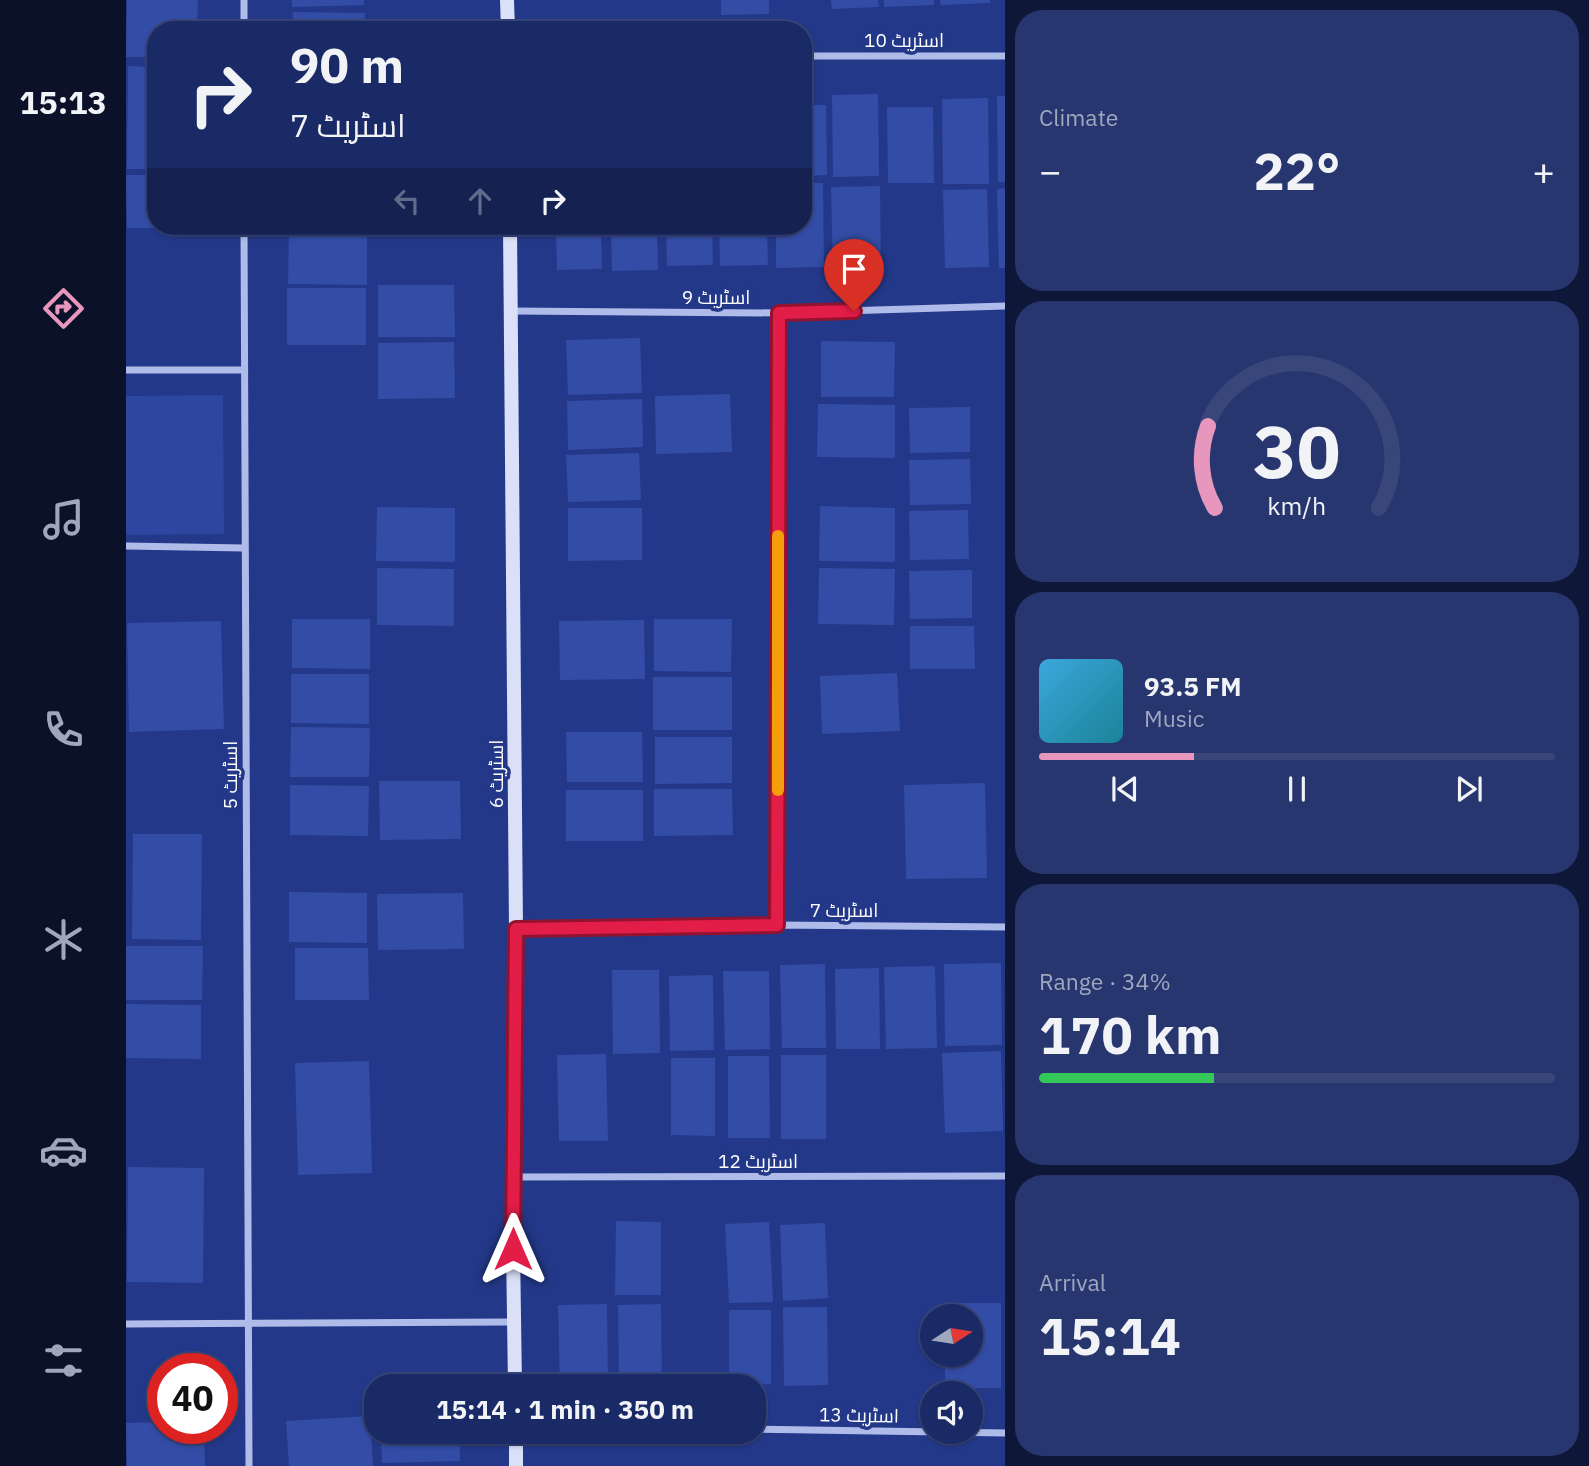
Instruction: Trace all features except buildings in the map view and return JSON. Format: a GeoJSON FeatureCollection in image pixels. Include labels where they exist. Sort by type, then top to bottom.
{"type":"FeatureCollection","features":[{"type":"Feature","properties":{"kind":"street"},"geometry":{"type":"LineString","coordinates":[[244,0],[244,21]]}},
{"type":"Feature","properties":{"kind":"street"},"geometry":{"type":"LineString","coordinates":[[508,0],[508,21]]}},
{"type":"Feature","properties":{"kind":"street","name":"اسٹریٹ 10"},"geometry":{"type":"LineString","coordinates":[[812,56],[1004,56]]}},
{"type":"Feature","properties":{"kind":"street","name":"اسٹریٹ 5"},"geometry":{"type":"LineString","coordinates":[[244,235],[248,1325]]}},
{"type":"Feature","properties":{"kind":"street","name":"اسٹریٹ 6"},"geometry":{"type":"LineString","coordinates":[[510,235],[516,929],[512,1177],[515,1374]]}},
{"type":"Feature","properties":{"kind":"street","name":"اسٹریٹ 9"},"geometry":{"type":"LineString","coordinates":[[512,311],[779,313],[1004,306]]}},
{"type":"Feature","properties":{"kind":"street"},"geometry":{"type":"LineString","coordinates":[[777,925],[779,313]]}},
{"type":"Feature","properties":{"kind":"street"},"geometry":{"type":"LineString","coordinates":[[126,370],[244,370]]}},
{"type":"Feature","properties":{"kind":"street"},"geometry":{"type":"LineString","coordinates":[[126,546],[244,548]]}},
{"type":"Feature","properties":{"kind":"street","name":"اسٹریٹ 7"},"geometry":{"type":"LineString","coordinates":[[516,929],[777,925],[1004,927]]}},
{"type":"Feature","properties":{"kind":"street","name":"اسٹریٹ 12"},"geometry":{"type":"LineString","coordinates":[[512,1177],[1004,1176]]}},
{"type":"Feature","properties":{"kind":"street"},"geometry":{"type":"LineString","coordinates":[[126,1324],[513,1322]]}},
{"type":"Feature","properties":{"kind":"street"},"geometry":{"type":"LineString","coordinates":[[248,1325],[249,1466]]}},
{"type":"Feature","properties":{"kind":"street","name":"اسٹریٹ 13"},"geometry":{"type":"LineString","coordinates":[[766,1429],[1004,1433]]}},
{"type":"Feature","properties":{"kind":"street"},"geometry":{"type":"LineString","coordinates":[[516,1444],[516,1466]]}},
{"type":"Feature","properties":{"kind":"shaded area"},"geometry":{"type":"Polygon","coordinates":[[[223,395],[224,534],[126,535],[126,396],[223,395]]]}},
{"type":"Feature","properties":{"kind":"slow traffic"},"geometry":{"type":"LineString","coordinates":[[778,536],[778,790]]}},
{"type":"Feature","properties":{"kind":"route"},"geometry":{"type":"LineString","coordinates":[[513,1249],[516,929],[777,925],[779,313],[854,311]]}}]}
